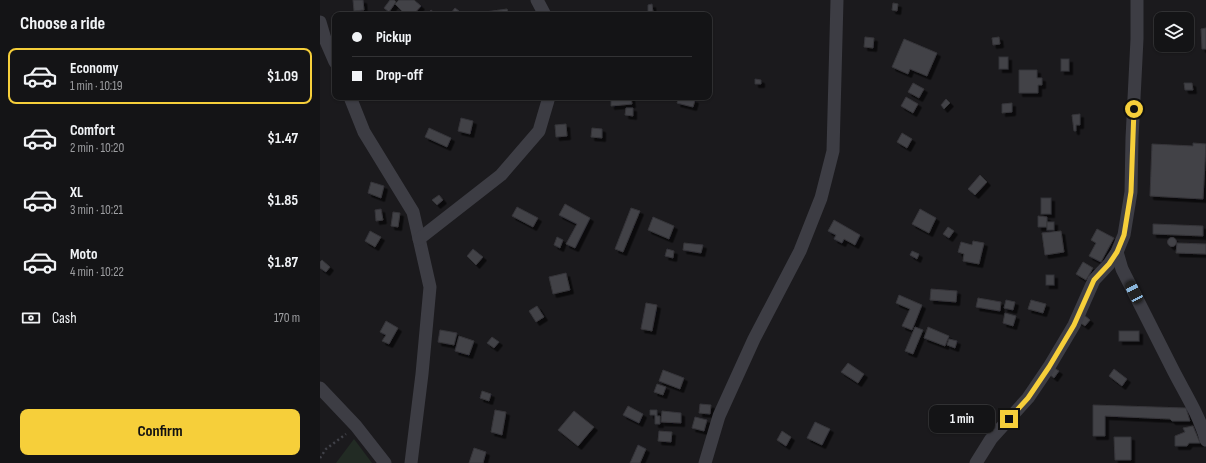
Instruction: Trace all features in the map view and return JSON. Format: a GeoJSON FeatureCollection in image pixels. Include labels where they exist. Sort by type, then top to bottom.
{"type":"FeatureCollection","features":[{"type":"Feature","properties":{"kind":"street"},"geometry":{"type":"LineString","coordinates":[[538,0],[544,12]]}},
{"type":"Feature","properties":{"kind":"street"},"geometry":{"type":"LineString","coordinates":[[706,463],[718,416],[754,339],[800,251],[821,198],[833,151],[837,0]]}},
{"type":"Feature","properties":{"kind":"street"},"geometry":{"type":"LineString","coordinates":[[976,463],[991,439],[1028,398],[1049,367],[1074,325],[1094,280],[1109,264],[1117,252],[1124,235],[1131,192],[1132,138],[1137,46],[1137,0]]}},
{"type":"Feature","properties":{"kind":"street"},"geometry":{"type":"LineString","coordinates":[[320,22],[332,55]]}},
{"type":"Feature","properties":{"kind":"street"},"geometry":{"type":"LineString","coordinates":[[351,100],[364,132],[413,212],[430,287],[422,374],[411,463]]}},
{"type":"Feature","properties":{"kind":"street"},"geometry":{"type":"LineString","coordinates":[[419,239],[501,176],[539,130],[548,100]]}},
{"type":"Feature","properties":{"kind":"street"},"geometry":{"type":"LineString","coordinates":[[1117,252],[1122,269],[1191,403],[1202,426],[1206,440]]}},
{"type":"Feature","properties":{"kind":"street"},"geometry":{"type":"LineString","coordinates":[[320,388],[356,426],[384,463]]}},
{"type":"Feature","properties":{"kind":"path"},"geometry":{"type":"LineString","coordinates":[[320,458],[326,449],[356,426]]}},
{"type":"Feature","properties":{"kind":"shaded area"},"geometry":{"type":"Polygon","coordinates":[[[354,439],[372,463],[336,463],[354,439]]]}},
{"type":"Feature","properties":{"kind":"building"},"geometry":{"type":"Polygon","coordinates":[[[353,0],[363,0],[364,10],[354,11],[353,0]]]}},
{"type":"Feature","properties":{"kind":"building"},"geometry":{"type":"Polygon","coordinates":[[[390,0],[394,0],[396,2],[389,12],[384,8],[390,0]]]}},
{"type":"Feature","properties":{"kind":"building"},"geometry":{"type":"Polygon","coordinates":[[[399,0],[414,0],[421,6],[416,12],[403,12],[395,4],[399,0]]]}},
{"type":"Feature","properties":{"kind":"building"},"geometry":{"type":"Polygon","coordinates":[[[893,3],[898,4],[897,11],[892,10],[893,3]]]}},
{"type":"Feature","properties":{"kind":"building"},"geometry":{"type":"Polygon","coordinates":[[[652,4],[653,12],[648,12],[648,5],[652,4]]]}},
{"type":"Feature","properties":{"kind":"building"},"geometry":{"type":"Polygon","coordinates":[[[455,8],[459,11],[458,12],[452,12],[455,8]]]}},
{"type":"Feature","properties":{"kind":"building"},"geometry":{"type":"Polygon","coordinates":[[[507,9],[508,12],[485,12],[507,9]]]}},
{"type":"Feature","properties":{"kind":"building"},"geometry":{"type":"Polygon","coordinates":[[[1206,28],[1206,49],[1202,49],[1201,29],[1206,28]]]}},
{"type":"Feature","properties":{"kind":"building"},"geometry":{"type":"Polygon","coordinates":[[[865,37],[874,38],[873,48],[864,47],[865,37]]]}},
{"type":"Feature","properties":{"kind":"building"},"geometry":{"type":"Polygon","coordinates":[[[999,37],[1000,44],[993,45],[992,38],[999,37]]]}},
{"type":"Feature","properties":{"kind":"building"},"geometry":{"type":"Polygon","coordinates":[[[904,39],[937,53],[927,76],[910,69],[908,74],[892,67],[904,39]]]}},
{"type":"Feature","properties":{"kind":"building"},"geometry":{"type":"Polygon","coordinates":[[[999,57],[1008,57],[1008,69],[999,69],[999,57]]]}},
{"type":"Feature","properties":{"kind":"building"},"geometry":{"type":"Polygon","coordinates":[[[1061,59],[1069,59],[1069,71],[1061,71],[1061,59]]]}},
{"type":"Feature","properties":{"kind":"building"},"geometry":{"type":"Polygon","coordinates":[[[1019,70],[1037,70],[1037,78],[1042,78],[1042,85],[1038,85],[1038,93],[1019,93],[1019,70]]]}},
{"type":"Feature","properties":{"kind":"building"},"geometry":{"type":"Polygon","coordinates":[[[755,79],[761,80],[761,84],[755,84],[755,79]]]}},
{"type":"Feature","properties":{"kind":"building"},"geometry":{"type":"Polygon","coordinates":[[[913,83],[924,89],[919,98],[908,92],[913,83]]]}},
{"type":"Feature","properties":{"kind":"building"},"geometry":{"type":"Polygon","coordinates":[[[1184,83],[1192,83],[1193,90],[1185,90],[1184,83]]]}},
{"type":"Feature","properties":{"kind":"building"},"geometry":{"type":"Polygon","coordinates":[[[906,97],[918,104],[913,113],[901,106],[906,97]]]}},
{"type":"Feature","properties":{"kind":"building"},"geometry":{"type":"Polygon","coordinates":[[[946,99],[950,103],[944,109],[941,105],[946,99]]]}},
{"type":"Feature","properties":{"kind":"building"},"geometry":{"type":"Polygon","coordinates":[[[611,100],[631,100],[632,104],[611,106],[611,100]]]}},
{"type":"Feature","properties":{"kind":"building"},"geometry":{"type":"Polygon","coordinates":[[[678,100],[695,100],[693,107],[677,103],[678,100]]]}},
{"type":"Feature","properties":{"kind":"building"},"geometry":{"type":"Polygon","coordinates":[[[1012,103],[1012,112],[1002,113],[1002,104],[1012,103]]]}},
{"type":"Feature","properties":{"kind":"building"},"geometry":{"type":"Polygon","coordinates":[[[626,108],[633,108],[633,116],[625,115],[626,108]]]}},
{"type":"Feature","properties":{"kind":"building"},"geometry":{"type":"Polygon","coordinates":[[[1080,114],[1080,125],[1076,125],[1076,131],[1074,131],[1072,115],[1080,114]]]}},
{"type":"Feature","properties":{"kind":"building"},"geometry":{"type":"Polygon","coordinates":[[[461,118],[473,121],[470,134],[458,131],[461,118]]]}},
{"type":"Feature","properties":{"kind":"building"},"geometry":{"type":"Polygon","coordinates":[[[566,124],[567,136],[556,137],[555,125],[566,124]]]}},
{"type":"Feature","properties":{"kind":"building"},"geometry":{"type":"Polygon","coordinates":[[[429,128],[451,138],[447,147],[425,137],[429,128]]]}},
{"type":"Feature","properties":{"kind":"building"},"geometry":{"type":"Polygon","coordinates":[[[592,128],[602,129],[602,138],[591,137],[592,128]]]}},
{"type":"Feature","properties":{"kind":"building"},"geometry":{"type":"Polygon","coordinates":[[[902,133],[912,139],[907,148],[897,142],[902,133]]]}},
{"type":"Feature","properties":{"kind":"building"},"geometry":{"type":"Polygon","coordinates":[[[1193,143],[1206,144],[1203,199],[1150,196],[1152,144],[1193,146],[1193,143]]]}},
{"type":"Feature","properties":{"kind":"building"},"geometry":{"type":"Polygon","coordinates":[[[980,175],[987,182],[975,195],[968,189],[980,175]]]}},
{"type":"Feature","properties":{"kind":"building"},"geometry":{"type":"Polygon","coordinates":[[[371,182],[384,186],[381,198],[368,193],[371,182]]]}},
{"type":"Feature","properties":{"kind":"building"},"geometry":{"type":"Polygon","coordinates":[[[439,195],[443,200],[437,205],[432,200],[439,195]]]}},
{"type":"Feature","properties":{"kind":"building"},"geometry":{"type":"Polygon","coordinates":[[[1041,198],[1051,198],[1051,214],[1041,214],[1041,198]]]}},
{"type":"Feature","properties":{"kind":"building"},"geometry":{"type":"Polygon","coordinates":[[[565,204],[590,218],[575,248],[566,244],[577,224],[559,215],[565,204]]]}},
{"type":"Feature","properties":{"kind":"building"},"geometry":{"type":"Polygon","coordinates":[[[517,207],[538,218],[533,227],[512,216],[517,207]]]}},
{"type":"Feature","properties":{"kind":"building"},"geometry":{"type":"Polygon","coordinates":[[[631,208],[640,211],[623,252],[615,249],[631,208]]]}},
{"type":"Feature","properties":{"kind":"building"},"geometry":{"type":"Polygon","coordinates":[[[381,209],[383,220],[376,221],[375,210],[381,209]]]}},
{"type":"Feature","properties":{"kind":"building"},"geometry":{"type":"Polygon","coordinates":[[[920,209],[936,218],[929,233],[912,224],[920,209]]]}},
{"type":"Feature","properties":{"kind":"building"},"geometry":{"type":"Polygon","coordinates":[[[393,212],[400,213],[398,227],[391,226],[393,212]]]}},
{"type":"Feature","properties":{"kind":"building"},"geometry":{"type":"Polygon","coordinates":[[[1038,216],[1047,217],[1047,227],[1038,227],[1038,216]]]}},
{"type":"Feature","properties":{"kind":"building"},"geometry":{"type":"Polygon","coordinates":[[[653,217],[674,226],[669,239],[648,230],[653,217]]]}},
{"type":"Feature","properties":{"kind":"building"},"geometry":{"type":"Polygon","coordinates":[[[834,220],[860,235],[855,245],[844,239],[842,243],[834,239],[836,235],[828,231],[834,220]]]}},
{"type":"Feature","properties":{"kind":"building"},"geometry":{"type":"Polygon","coordinates":[[[1047,222],[1054,222],[1054,230],[1047,230],[1047,222]]]}},
{"type":"Feature","properties":{"kind":"building"},"geometry":{"type":"Polygon","coordinates":[[[1153,224],[1203,226],[1203,236],[1153,234],[1153,224]]]}},
{"type":"Feature","properties":{"kind":"building"},"geometry":{"type":"Polygon","coordinates":[[[948,227],[954,231],[949,238],[943,234],[948,227]]]}},
{"type":"Feature","properties":{"kind":"building"},"geometry":{"type":"Polygon","coordinates":[[[1097,229],[1114,238],[1101,262],[1089,256],[1096,243],[1091,240],[1097,229]]]}},
{"type":"Feature","properties":{"kind":"building"},"geometry":{"type":"Polygon","coordinates":[[[370,231],[381,237],[375,247],[365,241],[370,231]]]}},
{"type":"Feature","properties":{"kind":"building"},"geometry":{"type":"Polygon","coordinates":[[[1061,231],[1064,252],[1045,255],[1042,233],[1061,231]]]}},
{"type":"Feature","properties":{"kind":"building"},"geometry":{"type":"Polygon","coordinates":[[[557,237],[563,240],[560,248],[554,245],[557,237]]]}},
{"type":"Feature","properties":{"kind":"building"},"geometry":{"type":"Polygon","coordinates":[[[1172,237],[1177,242],[1172,247],[1167,242],[1172,237]]]}},
{"type":"Feature","properties":{"kind":"building"},"geometry":{"type":"Polygon","coordinates":[[[973,241],[984,243],[979,264],[963,261],[964,254],[958,252],[961,242],[972,245],[973,241]]]}},
{"type":"Feature","properties":{"kind":"building"},"geometry":{"type":"Polygon","coordinates":[[[684,243],[703,245],[701,253],[683,250],[684,243]]]}},
{"type":"Feature","properties":{"kind":"building"},"geometry":{"type":"Polygon","coordinates":[[[1177,243],[1206,244],[1206,254],[1176,253],[1177,243]]]}},
{"type":"Feature","properties":{"kind":"building"},"geometry":{"type":"Polygon","coordinates":[[[473,249],[483,257],[476,265],[467,256],[473,249]]]}},
{"type":"Feature","properties":{"kind":"building"},"geometry":{"type":"Polygon","coordinates":[[[667,249],[674,251],[673,258],[665,256],[667,249]]]}},
{"type":"Feature","properties":{"kind":"building"},"geometry":{"type":"Polygon","coordinates":[[[912,251],[919,254],[917,259],[910,255],[912,251]]]}},
{"type":"Feature","properties":{"kind":"building"},"geometry":{"type":"Polygon","coordinates":[[[322,260],[330,267],[326,272],[320,268],[320,262],[322,260]]]}},
{"type":"Feature","properties":{"kind":"building"},"geometry":{"type":"Polygon","coordinates":[[[1083,262],[1093,268],[1086,280],[1076,274],[1083,262]]]}},
{"type":"Feature","properties":{"kind":"building"},"geometry":{"type":"Polygon","coordinates":[[[566,273],[570,290],[553,294],[549,277],[566,273]]]}},
{"type":"Feature","properties":{"kind":"building"},"geometry":{"type":"Polygon","coordinates":[[[1046,275],[1054,275],[1054,285],[1046,285],[1046,275]]]}},
{"type":"Feature","properties":{"kind":"building"},"geometry":{"type":"Polygon","coordinates":[[[931,289],[957,291],[956,302],[930,300],[931,289]]]}},
{"type":"Feature","properties":{"kind":"building"},"geometry":{"type":"Polygon","coordinates":[[[899,295],[922,305],[912,330],[902,326],[910,309],[896,303],[899,295]]]}},
{"type":"Feature","properties":{"kind":"building"},"geometry":{"type":"Polygon","coordinates":[[[978,298],[1001,302],[1000,311],[976,307],[978,298]]]}},
{"type":"Feature","properties":{"kind":"building"},"geometry":{"type":"Polygon","coordinates":[[[1006,300],[1015,302],[1013,310],[1004,308],[1006,300]]]}},
{"type":"Feature","properties":{"kind":"building"},"geometry":{"type":"Polygon","coordinates":[[[1031,300],[1046,304],[1043,313],[1028,309],[1031,300]]]}},
{"type":"Feature","properties":{"kind":"building"},"geometry":{"type":"Polygon","coordinates":[[[646,303],[657,305],[652,331],[641,329],[646,303]]]}},
{"type":"Feature","properties":{"kind":"building"},"geometry":{"type":"Polygon","coordinates":[[[537,306],[544,317],[536,322],[529,311],[537,306]]]}},
{"type":"Feature","properties":{"kind":"building"},"geometry":{"type":"Polygon","coordinates":[[[1005,313],[1016,316],[1013,326],[1003,323],[1005,313]]]}},
{"type":"Feature","properties":{"kind":"building"},"geometry":{"type":"Polygon","coordinates":[[[1084,315],[1090,320],[1085,326],[1078,321],[1084,315]]]}},
{"type":"Feature","properties":{"kind":"building"},"geometry":{"type":"Polygon","coordinates":[[[386,321],[398,328],[389,344],[382,341],[386,335],[380,332],[386,321]]]}},
{"type":"Feature","properties":{"kind":"building"},"geometry":{"type":"Polygon","coordinates":[[[915,327],[923,330],[913,354],[905,351],[915,327]]]}},
{"type":"Feature","properties":{"kind":"building"},"geometry":{"type":"Polygon","coordinates":[[[928,327],[949,336],[945,346],[924,338],[928,327]]]}},
{"type":"Feature","properties":{"kind":"building"},"geometry":{"type":"Polygon","coordinates":[[[440,330],[457,333],[454,345],[438,342],[440,330]]]}},
{"type":"Feature","properties":{"kind":"building"},"geometry":{"type":"Polygon","coordinates":[[[1119,331],[1139,331],[1139,341],[1119,341],[1119,331]]]}},
{"type":"Feature","properties":{"kind":"building"},"geometry":{"type":"Polygon","coordinates":[[[459,336],[474,341],[469,355],[455,351],[459,336]]]}},
{"type":"Feature","properties":{"kind":"building"},"geometry":{"type":"Polygon","coordinates":[[[492,337],[499,342],[494,348],[487,343],[492,337]]]}},
{"type":"Feature","properties":{"kind":"building"},"geometry":{"type":"Polygon","coordinates":[[[949,339],[957,341],[955,348],[947,345],[949,339]]]}},
{"type":"Feature","properties":{"kind":"building"},"geometry":{"type":"Polygon","coordinates":[[[848,363],[864,374],[858,383],[841,372],[848,363]]]}},
{"type":"Feature","properties":{"kind":"building"},"geometry":{"type":"Polygon","coordinates":[[[1054,368],[1059,371],[1054,378],[1049,374],[1054,368]]]}},
{"type":"Feature","properties":{"kind":"building"},"geometry":{"type":"Polygon","coordinates":[[[1114,369],[1127,379],[1122,386],[1109,376],[1114,369]]]}},
{"type":"Feature","properties":{"kind":"building"},"geometry":{"type":"Polygon","coordinates":[[[663,370],[684,378],[680,389],[659,381],[663,370]]]}},
{"type":"Feature","properties":{"kind":"building"},"geometry":{"type":"Polygon","coordinates":[[[657,384],[666,387],[663,395],[654,392],[657,384]]]}},
{"type":"Feature","properties":{"kind":"building"},"geometry":{"type":"Polygon","coordinates":[[[482,391],[491,394],[489,401],[480,398],[482,391]]]}},
{"type":"Feature","properties":{"kind":"building"},"geometry":{"type":"Polygon","coordinates":[[[700,404],[711,405],[710,414],[699,413],[700,404]]]}},
{"type":"Feature","properties":{"kind":"building"},"geometry":{"type":"Polygon","coordinates":[[[1093,405],[1186,408],[1190,421],[1105,416],[1105,436],[1093,436],[1093,405]]]}},
{"type":"Feature","properties":{"kind":"building"},"geometry":{"type":"Polygon","coordinates":[[[628,406],[643,414],[639,423],[623,415],[628,406]]]}},
{"type":"Feature","properties":{"kind":"building"},"geometry":{"type":"Polygon","coordinates":[[[495,410],[506,412],[502,435],[491,432],[495,410]]]}},
{"type":"Feature","properties":{"kind":"building"},"geometry":{"type":"Polygon","coordinates":[[[650,410],[657,410],[657,416],[660,416],[660,424],[655,424],[655,415],[650,415],[650,410]]]}},
{"type":"Feature","properties":{"kind":"building"},"geometry":{"type":"Polygon","coordinates":[[[574,411],[594,427],[578,446],[558,430],[574,411]]]}},
{"type":"Feature","properties":{"kind":"building"},"geometry":{"type":"Polygon","coordinates":[[[662,411],[681,413],[681,423],[661,422],[662,411]]]}},
{"type":"Feature","properties":{"kind":"building"},"geometry":{"type":"Polygon","coordinates":[[[695,417],[707,420],[704,431],[692,428],[695,417]]]}},
{"type":"Feature","properties":{"kind":"building"},"geometry":{"type":"Polygon","coordinates":[[[815,422],[830,429],[822,445],[807,438],[815,422]]]}},
{"type":"Feature","properties":{"kind":"building"},"geometry":{"type":"Polygon","coordinates":[[[1193,426],[1200,443],[1189,443],[1187,446],[1175,446],[1175,436],[1185,432],[1183,428],[1193,426]]]}},
{"type":"Feature","properties":{"kind":"building"},"geometry":{"type":"Polygon","coordinates":[[[659,431],[672,432],[671,442],[658,441],[659,431]]]}},
{"type":"Feature","properties":{"kind":"building"},"geometry":{"type":"Polygon","coordinates":[[[782,431],[791,437],[786,446],[777,440],[782,431]]]}},
{"type":"Feature","properties":{"kind":"building"},"geometry":{"type":"Polygon","coordinates":[[[1114,437],[1131,437],[1131,460],[1115,460],[1114,437]]]}},
{"type":"Feature","properties":{"kind":"building"},"geometry":{"type":"Polygon","coordinates":[[[638,445],[646,449],[640,463],[630,463],[638,445]]]}},
{"type":"Feature","properties":{"kind":"building"},"geometry":{"type":"Polygon","coordinates":[[[474,448],[486,452],[483,463],[469,463],[474,448]]]}},
{"type":"Feature","properties":{"kind":"route"},"geometry":{"type":"LineString","coordinates":[[1009,419],[1028,398],[1049,367],[1074,325],[1094,280],[1109,264],[1117,252],[1124,235],[1131,192],[1134,109]]}}]}
